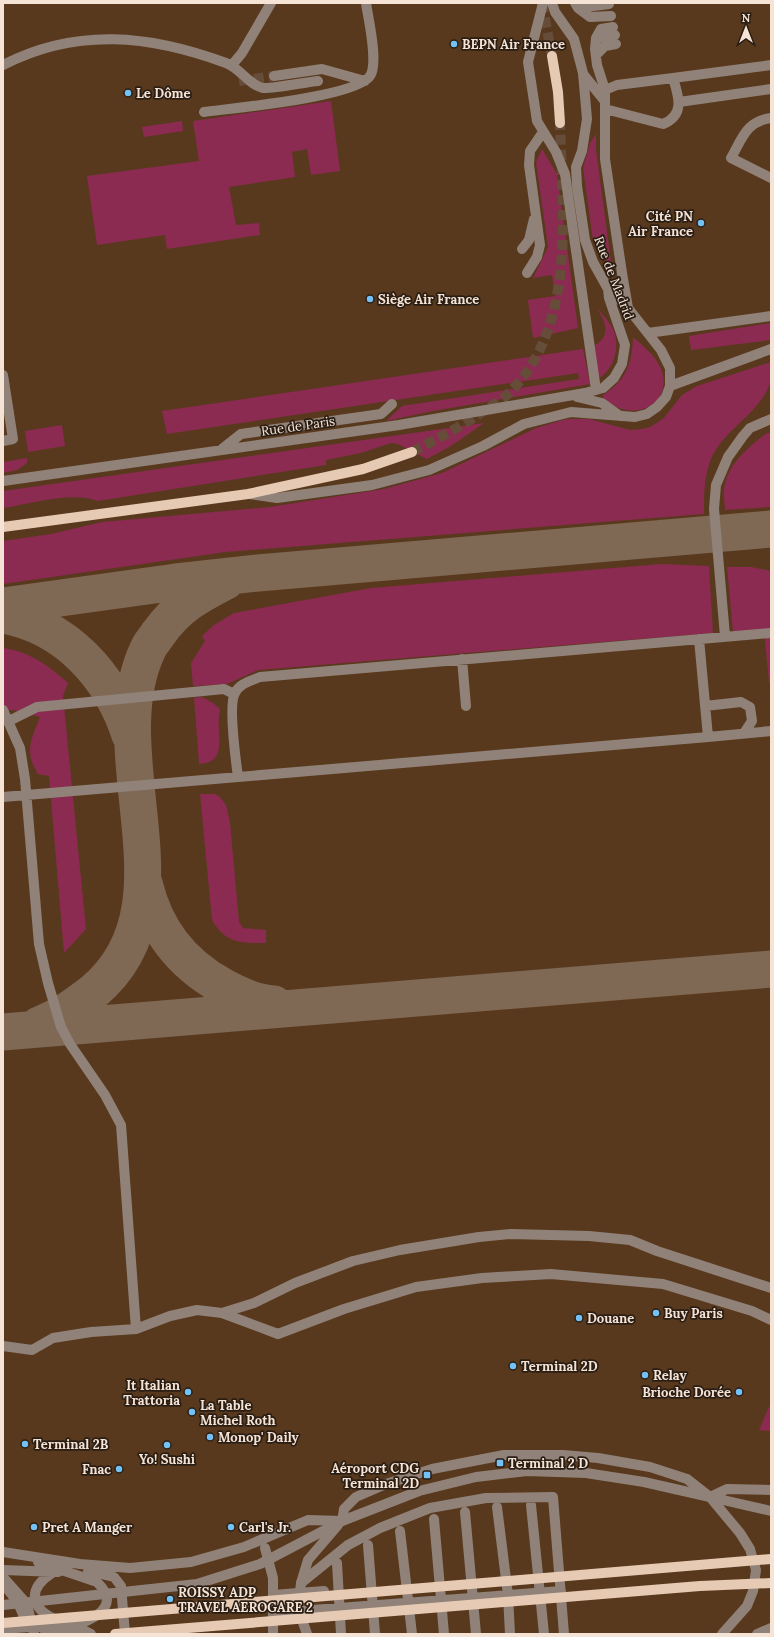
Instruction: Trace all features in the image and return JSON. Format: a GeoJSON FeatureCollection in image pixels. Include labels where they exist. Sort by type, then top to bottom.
{"type":"FeatureCollection","features":[{"type":"Feature","properties":{"kind":"main road"},"geometry":{"type":"LineString","coordinates":[[552,56],[558,92],[560,123]]}},
{"type":"Feature","properties":{"kind":"main road"},"geometry":{"type":"LineString","coordinates":[[3,528],[248,494],[363,468],[412,452]]}},
{"type":"Feature","properties":{"kind":"main road"},"geometry":{"type":"LineString","coordinates":[[3,1622],[771,1559]]}},
{"type":"Feature","properties":{"kind":"main road"},"geometry":{"type":"LineString","coordinates":[[115,1634],[692,1587],[771,1583]]}},
{"type":"Feature","properties":{"kind":"street"},"geometry":{"type":"LineString","coordinates":[[232,65],[242,53],[271,3]]}},
{"type":"Feature","properties":{"kind":"street"},"geometry":{"type":"LineString","coordinates":[[204,112],[270,104],[343,91],[365,81],[371,75],[374,60],[366,3]]}},
{"type":"Feature","properties":{"kind":"street"},"geometry":{"type":"LineString","coordinates":[[543,3],[528,62],[537,121],[556,152],[565,174],[596,390]]}},
{"type":"Feature","properties":{"kind":"street","name":"Rue de Madrid"},"geometry":{"type":"LineString","coordinates":[[552,3],[555,12],[574,39],[582,74],[587,119],[582,151],[576,167],[577,186],[585,240],[593,262],[608,289],[609,298],[625,345],[622,364],[614,378],[603,388],[596,390]]}},
{"type":"Feature","properties":{"kind":"street"},"geometry":{"type":"LineString","coordinates":[[577,6],[610,4]]}},
{"type":"Feature","properties":{"kind":"street"},"geometry":{"type":"LineString","coordinates":[[577,6],[590,17],[611,16]]}},
{"type":"Feature","properties":{"kind":"street"},"geometry":{"type":"LineString","coordinates":[[596,55],[615,35],[596,38],[596,55],[604,100],[605,159],[628,308]]}},
{"type":"Feature","properties":{"kind":"street"},"geometry":{"type":"LineString","coordinates":[[3,65],[29,52],[53,45],[97,38],[123,38],[160,45],[232,65],[250,81],[264,88],[318,81]]}},
{"type":"Feature","properties":{"kind":"street"},"geometry":{"type":"LineString","coordinates":[[604,100],[617,85],[771,65]]}},
{"type":"Feature","properties":{"kind":"street"},"geometry":{"type":"LineString","coordinates":[[274,76],[322,69],[365,81]]}},
{"type":"Feature","properties":{"kind":"street"},"geometry":{"type":"LineString","coordinates":[[582,74],[604,100],[663,124],[672,120],[678,110],[678,95],[673,78]]}},
{"type":"Feature","properties":{"kind":"street"},"geometry":{"type":"LineString","coordinates":[[679,102],[771,89]]}},
{"type":"Feature","properties":{"kind":"street"},"geometry":{"type":"LineString","coordinates":[[771,118],[760,119],[749,126],[731,158],[771,178]]}},
{"type":"Feature","properties":{"kind":"street"},"geometry":{"type":"LineString","coordinates":[[527,273],[537,257],[540,245],[535,218],[529,165],[530,151],[543,132]]}},
{"type":"Feature","properties":{"kind":"street"},"geometry":{"type":"LineString","coordinates":[[522,249],[529,240],[535,218]]}},
{"type":"Feature","properties":{"kind":"street"},"geometry":{"type":"LineString","coordinates":[[248,494],[278,498],[372,485],[429,470],[483,446],[524,424],[571,412],[635,417],[647,414],[657,407],[666,397],[670,386],[670,368],[648,333],[628,308],[608,289]]}},
{"type":"Feature","properties":{"kind":"street"},"geometry":{"type":"LineString","coordinates":[[648,333],[771,316]]}},
{"type":"Feature","properties":{"kind":"street"},"geometry":{"type":"LineString","coordinates":[[670,386],[771,349]]}},
{"type":"Feature","properties":{"kind":"street"},"geometry":{"type":"LineString","coordinates":[[3,375],[13,439],[3,440]]}},
{"type":"Feature","properties":{"kind":"street","name":"Rue de Paris"},"geometry":{"type":"LineString","coordinates":[[3,481],[399,425],[572,396],[596,390]]}},
{"type":"Feature","properties":{"kind":"street"},"geometry":{"type":"LineString","coordinates":[[572,396],[602,404],[620,416]]}},
{"type":"Feature","properties":{"kind":"street"},"geometry":{"type":"LineString","coordinates":[[220,450],[241,434],[381,414],[392,404]]}},
{"type":"Feature","properties":{"kind":"street"},"geometry":{"type":"LineString","coordinates":[[725,636],[714,509],[716,485],[725,461],[741,438],[750,428],[768,420]]}},
{"type":"Feature","properties":{"kind":"street"},"geometry":{"type":"LineString","coordinates":[[238,777],[232,713],[234,694],[244,683],[260,677],[771,633]]}},
{"type":"Feature","properties":{"kind":"street"},"geometry":{"type":"LineString","coordinates":[[699,639],[708,737]]}},
{"type":"Feature","properties":{"kind":"street"},"geometry":{"type":"LineString","coordinates":[[462,659],[466,706]]}},
{"type":"Feature","properties":{"kind":"street"},"geometry":{"type":"LineString","coordinates":[[9,721],[37,707],[224,689],[234,694]]}},
{"type":"Feature","properties":{"kind":"street"},"geometry":{"type":"LineString","coordinates":[[705,706],[741,702],[750,707],[752,721],[744,733]]}},
{"type":"Feature","properties":{"kind":"street"},"geometry":{"type":"LineString","coordinates":[[3,710],[20,748],[27,795],[39,944],[48,983],[61,1027],[70,1044],[105,1095],[121,1125],[136,1329]]}},
{"type":"Feature","properties":{"kind":"street"},"geometry":{"type":"LineString","coordinates":[[3,797],[771,731]]}},
{"type":"Feature","properties":{"kind":"street"},"geometry":{"type":"LineString","coordinates":[[222,1313],[254,1303],[295,1283],[353,1261],[400,1250],[479,1236],[511,1234],[588,1236],[630,1240],[657,1251],[771,1288]]}},
{"type":"Feature","properties":{"kind":"street"},"geometry":{"type":"LineString","coordinates":[[3,1346],[32,1350],[53,1338],[91,1332],[136,1329],[170,1316],[198,1310],[222,1313],[278,1334],[344,1309],[416,1287],[482,1278],[551,1274],[663,1284],[752,1311],[771,1320]]}},
{"type":"Feature","properties":{"kind":"street"},"geometry":{"type":"LineString","coordinates":[[308,1633],[298,1608],[301,1583],[308,1560],[342,1521],[344,1510],[356,1497],[386,1484],[432,1469],[504,1454],[573,1455],[650,1467],[687,1479],[710,1497],[740,1533],[750,1549],[756,1570],[754,1592],[747,1606],[722,1634]]}},
{"type":"Feature","properties":{"kind":"street"},"geometry":{"type":"LineString","coordinates":[[3,1605],[197,1584],[260,1564],[342,1521],[419,1491],[476,1476],[527,1471],[586,1473],[644,1482],[771,1511]]}},
{"type":"Feature","properties":{"kind":"street"},"geometry":{"type":"LineString","coordinates":[[710,1497],[727,1489],[748,1488],[771,1490]]}},
{"type":"Feature","properties":{"kind":"street"},"geometry":{"type":"LineString","coordinates":[[748,1488],[771,1495]]}},
{"type":"Feature","properties":{"kind":"street"},"geometry":{"type":"LineString","coordinates":[[301,1583],[348,1545],[380,1528],[430,1508],[486,1498],[553,1497],[564,1634]]}},
{"type":"Feature","properties":{"kind":"street"},"geometry":{"type":"LineString","coordinates":[[531,1505],[544,1634]]}},
{"type":"Feature","properties":{"kind":"street"},"geometry":{"type":"LineString","coordinates":[[497,1506],[508,1595],[510,1634]]}},
{"type":"Feature","properties":{"kind":"street"},"geometry":{"type":"LineString","coordinates":[[466,1512],[476,1634]]}},
{"type":"Feature","properties":{"kind":"street"},"geometry":{"type":"LineString","coordinates":[[434,1519],[444,1634]]}},
{"type":"Feature","properties":{"kind":"street"},"geometry":{"type":"LineString","coordinates":[[6,1552],[80,1564],[135,1568],[190,1562],[244,1547],[308,1520],[342,1521]]}},
{"type":"Feature","properties":{"kind":"street"},"geometry":{"type":"LineString","coordinates":[[400,1531],[412,1634]]}},
{"type":"Feature","properties":{"kind":"street"},"geometry":{"type":"LineString","coordinates":[[368,1545],[375,1634]]}},
{"type":"Feature","properties":{"kind":"street"},"geometry":{"type":"LineString","coordinates":[[265,1548],[273,1578],[273,1634]]}},
{"type":"Feature","properties":{"kind":"street"},"geometry":{"type":"LineString","coordinates":[[6,1552],[97,1582],[104,1589],[107,1600],[105,1609],[93,1619],[68,1630],[45,1634]]}},
{"type":"Feature","properties":{"kind":"street"},"geometry":{"type":"LineString","coordinates":[[336,1563],[341,1634]]}},
{"type":"Feature","properties":{"kind":"street"},"geometry":{"type":"LineString","coordinates":[[3,1570],[52,1573],[87,1570],[114,1577],[121,1586],[124,1634]]}},
{"type":"Feature","properties":{"kind":"street"},"geometry":{"type":"LineString","coordinates":[[52,1573],[41,1580],[37,1586],[35,1595],[39,1609],[44,1615],[68,1630]]}},
{"type":"Feature","properties":{"kind":"street"},"geometry":{"type":"LineString","coordinates":[[273,1595],[559,1574]]}},
{"type":"Feature","properties":{"kind":"street"},"geometry":{"type":"LineString","coordinates":[[3,1577],[27,1604],[34,1634]]}},
{"type":"Feature","properties":{"kind":"street"},"geometry":{"type":"LineString","coordinates":[[3,1585],[13,1594],[23,1611],[26,1626]]}},
{"type":"Feature","properties":{"kind":"street"},"geometry":{"type":"LineString","coordinates":[[273,1612],[560,1591]]}},
{"type":"Feature","properties":{"kind":"street"},"geometry":{"type":"LineString","coordinates":[[3,1628],[26,1626],[85,1631],[91,1634]]}},
{"type":"Feature","properties":{"kind":"street"},"geometry":{"type":"LineString","coordinates":[[757,1634],[771,1628]]}},
{"type":"Feature","properties":{"kind":"shaded area"},"geometry":{"type":"Polygon","coordinates":[[[3,3],[771,3],[771,1634],[3,1634],[3,3]]]}},
{"type":"Feature","properties":{"kind":"shaded area"},"geometry":{"type":"Polygon","coordinates":[[[331,101],[340,171],[311,175],[307,149],[292,152],[295,177],[229,187],[236,225],[259,223],[260,235],[167,249],[165,235],[97,245],[87,176],[199,161],[193,121],[331,101]]]}},
{"type":"Feature","properties":{"kind":"shaded area"},"geometry":{"type":"Polygon","coordinates":[[[182,121],[183,131],[144,137],[142,127],[182,121]]]}},
{"type":"Feature","properties":{"kind":"shaded area"},"geometry":{"type":"Polygon","coordinates":[[[596,134],[596,150],[611,262],[609,267],[593,240],[583,168],[590,143],[596,134]]]}},
{"type":"Feature","properties":{"kind":"shaded area"},"geometry":{"type":"Polygon","coordinates":[[[542,149],[557,174],[578,328],[533,338],[528,300],[555,296],[552,275],[533,278],[548,247],[536,162],[542,149]]]}},
{"type":"Feature","properties":{"kind":"shaded area"},"geometry":{"type":"Polygon","coordinates":[[[596,307],[613,329],[616,343],[616,350],[612,364],[604,375],[598,379],[593,346],[603,338],[605,328],[596,307]]]}},
{"type":"Feature","properties":{"kind":"shaded area"},"geometry":{"type":"Polygon","coordinates":[[[771,323],[771,340],[691,350],[689,336],[771,323]]]}},
{"type":"Feature","properties":{"kind":"shaded area"},"geometry":{"type":"Polygon","coordinates":[[[633,337],[656,359],[661,369],[664,381],[662,392],[656,401],[647,407],[637,410],[625,410],[613,405],[602,396],[617,384],[626,371],[631,356],[633,337]]]}},
{"type":"Feature","properties":{"kind":"shaded area"},"geometry":{"type":"Polygon","coordinates":[[[583,349],[590,384],[433,411],[386,421],[402,406],[579,379],[578,373],[167,434],[162,411],[583,349]]]}},
{"type":"Feature","properties":{"kind":"shaded area"},"geometry":{"type":"Polygon","coordinates":[[[771,362],[771,380],[760,402],[725,438],[711,459],[704,493],[704,514],[226,552],[3,584],[3,541],[51,534],[102,522],[270,507],[384,489],[442,473],[536,428],[566,419],[589,419],[630,430],[642,429],[650,427],[663,419],[682,395],[697,386],[771,362]]]}},
{"type":"Feature","properties":{"kind":"shaded area"},"geometry":{"type":"Polygon","coordinates":[[[484,423],[451,446],[427,459],[398,444],[391,443],[361,453],[326,460],[326,465],[98,501],[76,497],[51,499],[3,508],[3,491],[484,423]]]}},
{"type":"Feature","properties":{"kind":"shaded area"},"geometry":{"type":"Polygon","coordinates":[[[62,425],[65,446],[28,452],[25,431],[62,425]]]}},
{"type":"Feature","properties":{"kind":"shaded area"},"geometry":{"type":"Polygon","coordinates":[[[767,433],[771,433],[771,507],[725,510],[724,489],[729,472],[740,457],[767,433]]]}},
{"type":"Feature","properties":{"kind":"shaded area"},"geometry":{"type":"Polygon","coordinates":[[[27,458],[27,463],[17,470],[3,473],[3,462],[27,458]]]}},
{"type":"Feature","properties":{"kind":"shaded area"},"geometry":{"type":"Polygon","coordinates":[[[662,564],[709,566],[713,633],[258,670],[227,684],[193,686],[191,663],[205,641],[202,636],[214,625],[234,613],[371,588],[662,564]]]}},
{"type":"Feature","properties":{"kind":"shaded area"},"geometry":{"type":"Polygon","coordinates":[[[727,567],[751,567],[771,571],[771,683],[769,683],[764,629],[733,632],[727,567]]]}},
{"type":"Feature","properties":{"kind":"shaded area"},"geometry":{"type":"Polygon","coordinates":[[[3,648],[21,652],[38,660],[68,683],[63,696],[86,929],[64,953],[49,776],[38,774],[31,759],[30,752],[32,739],[40,717],[14,710],[3,711],[3,648]]]}},
{"type":"Feature","properties":{"kind":"shaded area"},"geometry":{"type":"Polygon","coordinates":[[[202,697],[220,709],[219,747],[216,757],[207,763],[199,764],[194,698],[202,697]]]}},
{"type":"Feature","properties":{"kind":"shaded area"},"geometry":{"type":"Polygon","coordinates":[[[200,794],[214,794],[219,796],[226,805],[230,822],[239,922],[243,928],[266,930],[266,943],[249,943],[229,938],[217,928],[212,920],[200,794]]]}},
{"type":"Feature","properties":{"kind":"shaded area"},"geometry":{"type":"Polygon","coordinates":[[[769,1407],[771,1407],[771,1431],[759,1430],[769,1407]]]}},
{"type":"Feature","properties":{"kind":"taxiway"},"geometry":{"type":"LineString","coordinates":[[3,606],[176,582],[258,573],[771,529]]}},
{"type":"Feature","properties":{"kind":"taxiway"},"geometry":{"type":"LineString","coordinates":[[39,1025],[61,1014],[93,992],[123,957],[138,917],[143,874],[133,736],[135,691],[148,649],[165,624],[189,603],[226,581]]}},
{"type":"Feature","properties":{"kind":"taxiway"},"geometry":{"type":"LineString","coordinates":[[3,615],[26,621],[47,630],[66,642],[83,657],[98,674],[111,693],[122,713],[130,735]]}},
{"type":"Feature","properties":{"kind":"taxiway"},"geometry":{"type":"LineString","coordinates":[[144,883],[155,916],[172,944],[182,956],[207,977],[222,986],[247,998],[274,1004]]}},
{"type":"Feature","properties":{"kind":"taxiway"},"geometry":{"type":"LineString","coordinates":[[3,1032],[771,969]]}},
{"type":"Feature","properties":{"kind":"tunnel"},"geometry":{"type":"LineString","coordinates":[[542,3],[552,56]]}},
{"type":"Feature","properties":{"kind":"tunnel"},"geometry":{"type":"LineString","coordinates":[[239,81],[274,76]]}},
{"type":"Feature","properties":{"kind":"tunnel"},"geometry":{"type":"LineString","coordinates":[[412,452],[461,426],[506,396],[530,366],[546,335],[556,302],[561,266],[563,193],[560,123]]}},
{"type":"Feature","properties":{"kind":"place","name":"BEPN Air France"},"geometry":{"type":"Point","coordinates":[454,44]}},
{"type":"Feature","properties":{"kind":"place","name":"Le Dôme"},"geometry":{"type":"Point","coordinates":[128,93]}},
{"type":"Feature","properties":{"kind":"place","name":"Cité PN Air France"},"geometry":{"type":"Point","coordinates":[701,223]}},
{"type":"Feature","properties":{"kind":"place","name":"Siège Air France"},"geometry":{"type":"Point","coordinates":[370,299]}},
{"type":"Feature","properties":{"kind":"place","name":"Buy Paris"},"geometry":{"type":"Point","coordinates":[656,1313]}},
{"type":"Feature","properties":{"kind":"place","name":"Douane"},"geometry":{"type":"Point","coordinates":[579,1318]}},
{"type":"Feature","properties":{"kind":"place","name":"Terminal 2D"},"geometry":{"type":"Point","coordinates":[513,1366]}},
{"type":"Feature","properties":{"kind":"place","name":"Relay"},"geometry":{"type":"Point","coordinates":[645,1375]}},
{"type":"Feature","properties":{"kind":"place","name":"It Italian Trattoria"},"geometry":{"type":"Point","coordinates":[188,1392]}},
{"type":"Feature","properties":{"kind":"place","name":"Brioche Dorée"},"geometry":{"type":"Point","coordinates":[739,1392]}},
{"type":"Feature","properties":{"kind":"place","name":"La Table Michel Roth"},"geometry":{"type":"Point","coordinates":[192,1412]}},
{"type":"Feature","properties":{"kind":"place","name":"Monop' Daily"},"geometry":{"type":"Point","coordinates":[210,1437]}},
{"type":"Feature","properties":{"kind":"place","name":"Terminal 2B"},"geometry":{"type":"Point","coordinates":[25,1444]}},
{"type":"Feature","properties":{"kind":"place","name":"Yo! Sushi"},"geometry":{"type":"Point","coordinates":[167,1445]}},
{"type":"Feature","properties":{"kind":"place","name":"Terminal 2 D"},"geometry":{"type":"Point","coordinates":[500,1463]}},
{"type":"Feature","properties":{"kind":"place","name":"Fnac"},"geometry":{"type":"Point","coordinates":[119,1469]}},
{"type":"Feature","properties":{"kind":"place","name":"Aéroport CDG Terminal 2D"},"geometry":{"type":"Point","coordinates":[427,1475]}},
{"type":"Feature","properties":{"kind":"place","name":"Pret A Manger"},"geometry":{"type":"Point","coordinates":[34,1527]}},
{"type":"Feature","properties":{"kind":"place","name":"Carl's Jr."},"geometry":{"type":"Point","coordinates":[231,1527]}},
{"type":"Feature","properties":{"kind":"place","name":"ROISSY ADP TRAVEL AEROGARE 2"},"geometry":{"type":"Point","coordinates":[170,1599]}}]}
